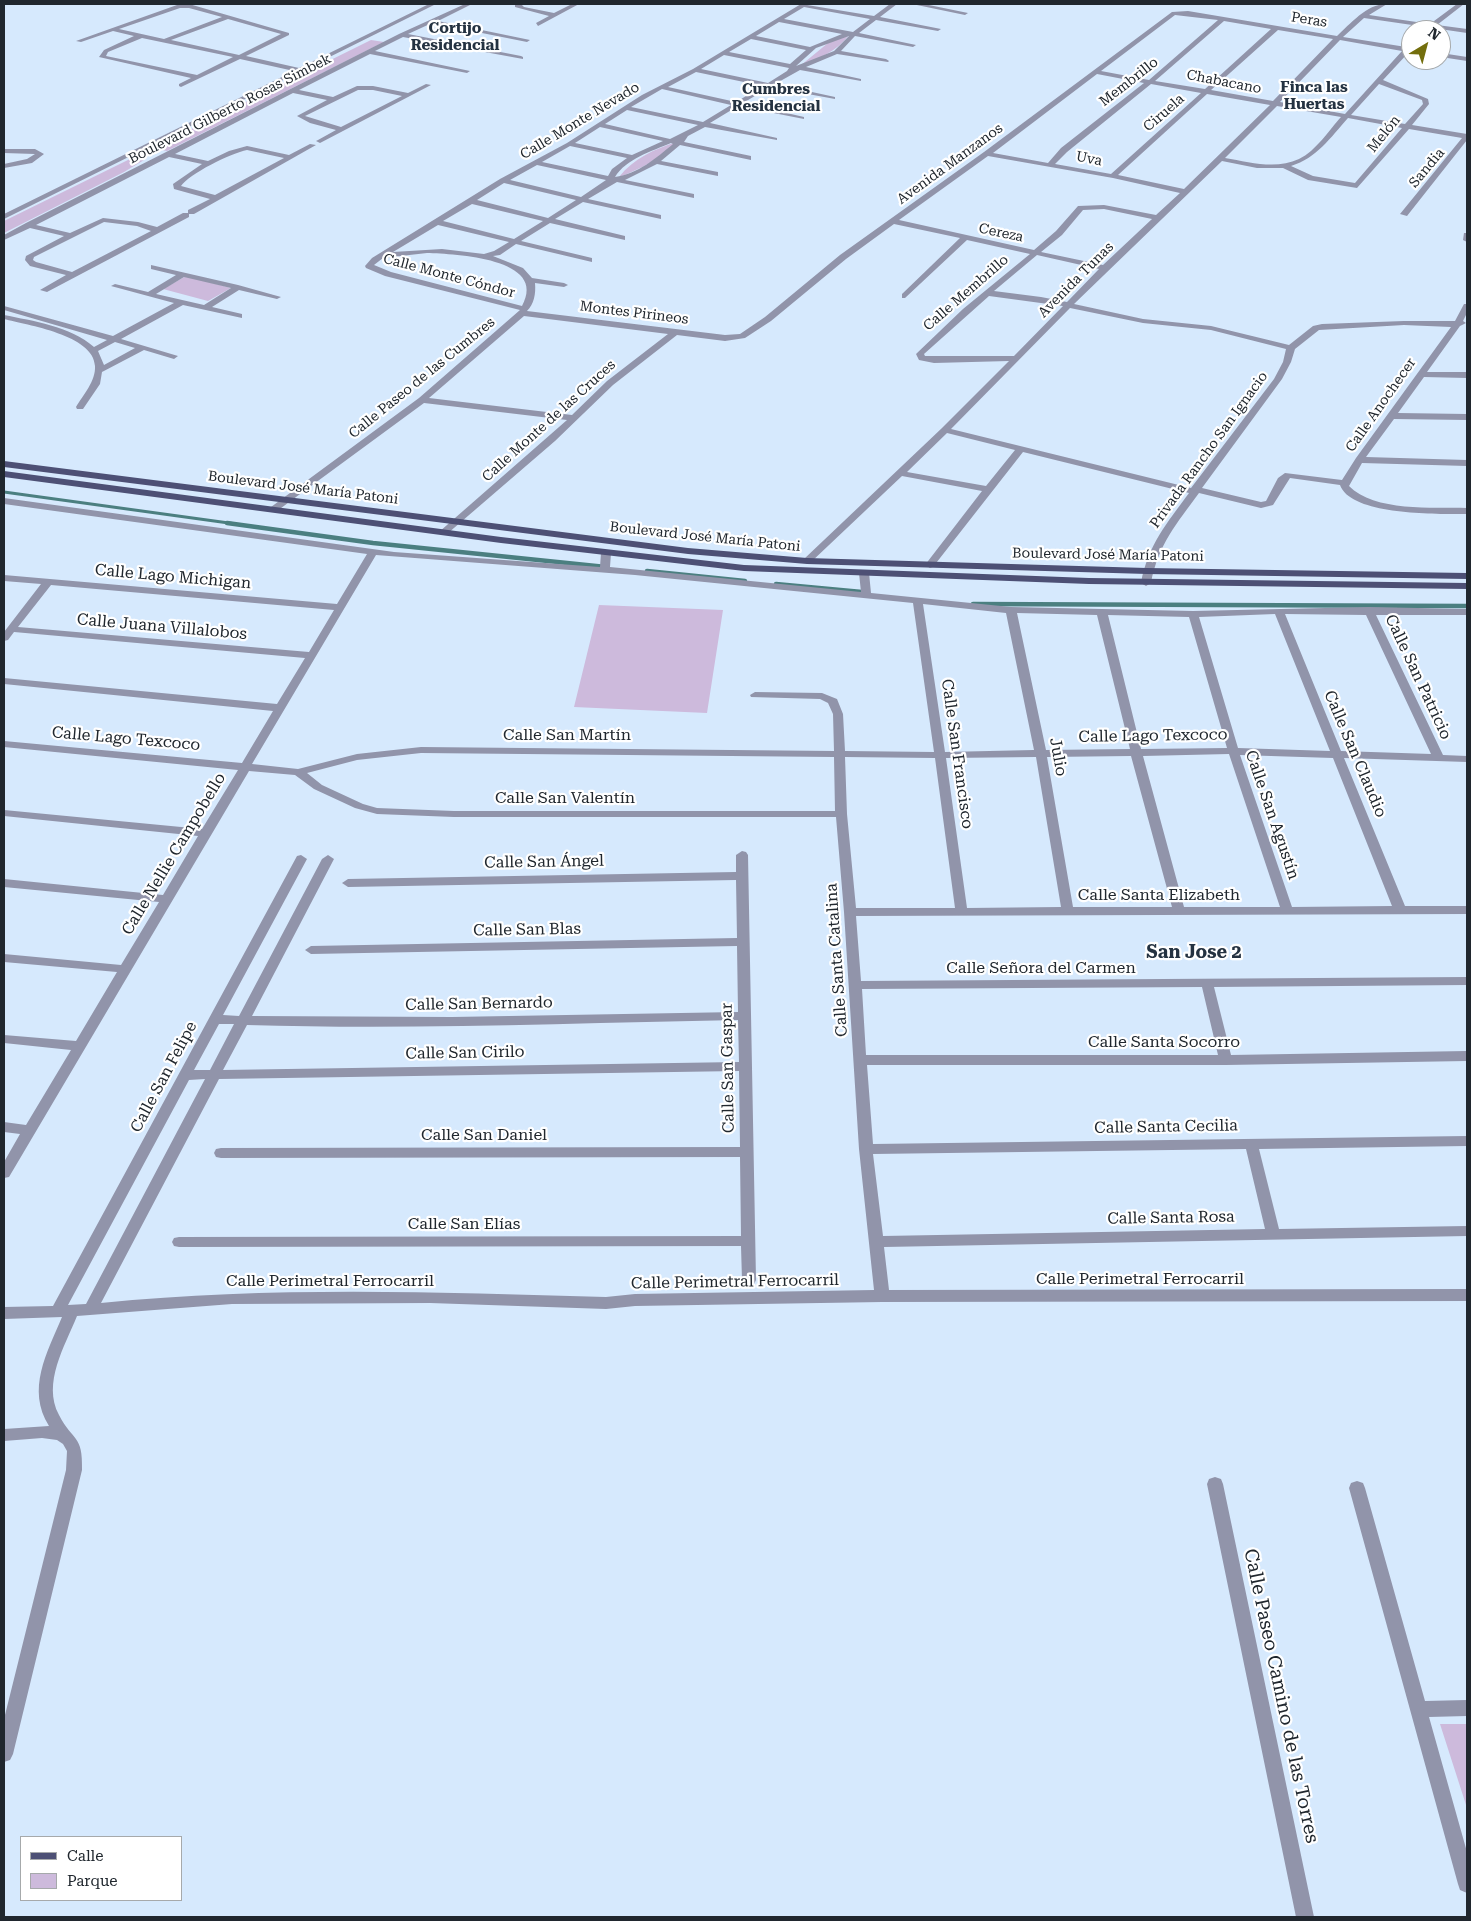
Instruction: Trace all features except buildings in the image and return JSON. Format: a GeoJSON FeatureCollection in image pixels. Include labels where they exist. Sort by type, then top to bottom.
{"type":"FeatureCollection","features":[{"type":"Feature","properties":{"kind":"main road","name":"Boulevard José María Patoni"},"geometry":{"type":"LineString","coordinates":[[4,464],[688,551],[807,562],[1147,571],[1467,576]]}},
{"type":"Feature","properties":{"kind":"main road","name":"Boulevard José María Patoni"},"geometry":{"type":"LineString","coordinates":[[5,476],[444,532],[606,564],[744,568],[865,586],[1066,580],[1146,583],[1467,586]]}},
{"type":"Feature","properties":{"kind":"main road"},"geometry":{"type":"LineString","coordinates":[[1066,569],[1066,580]]}},
{"type":"Feature","properties":{"kind":"street","name":"Boulevard Gilberto Rosas Simbek"},"geometry":{"type":"LineString","coordinates":[[4,217],[433,4]]}},
{"type":"Feature","properties":{"kind":"street","name":"Boulevard Gilberto Rosas Simbek"},"geometry":{"type":"LineString","coordinates":[[4,238],[402,35],[469,4]]}},
{"type":"Feature","properties":{"kind":"street"},"geometry":{"type":"LineString","coordinates":[[518,4],[517,6],[522,8],[555,15]]}},
{"type":"Feature","properties":{"kind":"street"},"geometry":{"type":"LineString","coordinates":[[538,24],[576,4]]}},
{"type":"Feature","properties":{"kind":"street"},"geometry":{"type":"LineString","coordinates":[[805,4],[938,29]]}},
{"type":"Feature","properties":{"kind":"street","name":"Calle Monte Nevado"},"geometry":{"type":"LineString","coordinates":[[371,263],[660,87],[695,70],[805,4]]}},
{"type":"Feature","properties":{"kind":"street"},"geometry":{"type":"LineString","coordinates":[[800,69],[836,52],[854,33],[894,4]]}},
{"type":"Feature","properties":{"kind":"street"},"geometry":{"type":"LineString","coordinates":[[915,4],[965,13]]}},
{"type":"Feature","properties":{"kind":"street","name":"Avenida Tunas"},"geometry":{"type":"LineString","coordinates":[[807,562],[1018,358],[1105,268],[1220,159],[1338,38],[1363,16],[1384,4]]}},
{"type":"Feature","properties":{"kind":"street"},"geometry":{"type":"LineString","coordinates":[[1440,20],[1461,4]]}},
{"type":"Feature","properties":{"kind":"street"},"geometry":{"type":"LineString","coordinates":[[79,41],[179,6],[228,16],[287,32],[284,36],[180,85]]}},
{"type":"Feature","properties":{"kind":"street","name":"Peras"},"geometry":{"type":"LineString","coordinates":[[1174,13],[1188,13],[1222,20],[1401,47]]}},
{"type":"Feature","properties":{"kind":"street","name":"Avenida Manzanos"},"geometry":{"type":"LineString","coordinates":[[742,336],[768,319],[842,257],[988,154],[1174,13]]}},
{"type":"Feature","properties":{"kind":"street"},"geometry":{"type":"LineString","coordinates":[[166,40],[228,16]]}},
{"type":"Feature","properties":{"kind":"street"},"geometry":{"type":"LineString","coordinates":[[1363,16],[1401,23]]}},
{"type":"Feature","properties":{"kind":"street"},"geometry":{"type":"LineString","coordinates":[[779,20],[913,45]]}},
{"type":"Feature","properties":{"kind":"street","name":"Membrillo"},"geometry":{"type":"LineString","coordinates":[[1051,164],[1064,150],[1222,20]]}},
{"type":"Feature","properties":{"kind":"street"},"geometry":{"type":"LineString","coordinates":[[430,21],[527,40]]}},
{"type":"Feature","properties":{"kind":"street"},"geometry":{"type":"LineString","coordinates":[[120,26],[174,36],[302,68]]}},
{"type":"Feature","properties":{"kind":"street","name":"Ciruela"},"geometry":{"type":"LineString","coordinates":[[1113,176],[1276,28]]}},
{"type":"Feature","properties":{"kind":"street"},"geometry":{"type":"LineString","coordinates":[[111,29],[245,54]]}},
{"type":"Feature","properties":{"kind":"street"},"geometry":{"type":"LineString","coordinates":[[1451,30],[1467,31]]}},
{"type":"Feature","properties":{"kind":"street"},"geometry":{"type":"LineString","coordinates":[[376,32],[402,35],[521,58]]}},
{"type":"Feature","properties":{"kind":"street"},"geometry":{"type":"LineString","coordinates":[[496,256],[612,181],[656,162],[691,132],[767,85],[790,69],[813,49],[835,38],[854,33]]}},
{"type":"Feature","properties":{"kind":"street"},"geometry":{"type":"LineString","coordinates":[[142,35],[106,51],[102,57],[198,77]]}},
{"type":"Feature","properties":{"kind":"street"},"geometry":{"type":"LineString","coordinates":[[750,37],[813,49]]}},
{"type":"Feature","properties":{"kind":"street"},"geometry":{"type":"LineString","coordinates":[[369,52],[467,72]]}},
{"type":"Feature","properties":{"kind":"street"},"geometry":{"type":"LineString","coordinates":[[836,52],[886,61]]}},
{"type":"Feature","properties":{"kind":"street"},"geometry":{"type":"LineString","coordinates":[[723,53],[790,69],[800,69],[859,80]]}},
{"type":"Feature","properties":{"kind":"street"},"geometry":{"type":"LineString","coordinates":[[1451,56],[1467,58]]}},
{"type":"Feature","properties":{"kind":"street"},"geometry":{"type":"LineString","coordinates":[[1220,159],[1257,166],[1284,166],[1310,155],[1401,57]]}},
{"type":"Feature","properties":{"kind":"street"},"geometry":{"type":"LineString","coordinates":[[695,70],[833,98]]}},
{"type":"Feature","properties":{"kind":"street","name":"Chabacano"},"geometry":{"type":"LineString","coordinates":[[1094,72],[1467,137]]}},
{"type":"Feature","properties":{"kind":"street","name":"Melón"},"geometry":{"type":"LineString","coordinates":[[1284,166],[1311,178],[1351,186],[1360,184],[1406,126],[1424,108],[1425,99],[1379,82]]}},
{"type":"Feature","properties":{"kind":"street"},"geometry":{"type":"LineString","coordinates":[[320,141],[428,84]]}},
{"type":"Feature","properties":{"kind":"street"},"geometry":{"type":"LineString","coordinates":[[343,130],[300,116],[332,99],[364,87],[408,95]]}},
{"type":"Feature","properties":{"kind":"street"},"geometry":{"type":"LineString","coordinates":[[660,87],[802,118]]}},
{"type":"Feature","properties":{"kind":"street"},"geometry":{"type":"LineString","coordinates":[[293,91],[332,99]]}},
{"type":"Feature","properties":{"kind":"street"},"geometry":{"type":"LineString","coordinates":[[284,96],[322,104]]}},
{"type":"Feature","properties":{"kind":"street"},"geometry":{"type":"LineString","coordinates":[[626,108],[775,139]]}},
{"type":"Feature","properties":{"kind":"street"},"geometry":{"type":"LineString","coordinates":[[599,125],[748,158]]}},
{"type":"Feature","properties":{"kind":"street"},"geometry":{"type":"LineString","coordinates":[[612,181],[615,171],[634,158],[691,132]]}},
{"type":"Feature","properties":{"kind":"street","name":"Sandia"},"geometry":{"type":"LineString","coordinates":[[1404,214],[1467,137]]}},
{"type":"Feature","properties":{"kind":"street"},"geometry":{"type":"LineString","coordinates":[[569,144],[634,158]]}},
{"type":"Feature","properties":{"kind":"street"},"geometry":{"type":"LineString","coordinates":[[44,290],[189,214],[312,145]]}},
{"type":"Feature","properties":{"kind":"street"},"geometry":{"type":"LineString","coordinates":[[217,198],[177,187],[181,180],[235,151],[247,148],[290,157]]}},
{"type":"Feature","properties":{"kind":"street"},"geometry":{"type":"LineString","coordinates":[[143,149],[211,164]]}},
{"type":"Feature","properties":{"kind":"street"},"geometry":{"type":"LineString","coordinates":[[4,151],[35,150],[40,154],[29,160],[4,166]]}},
{"type":"Feature","properties":{"kind":"street"},"geometry":{"type":"LineString","coordinates":[[133,154],[200,169]]}},
{"type":"Feature","properties":{"kind":"street","name":"Uva"},"geometry":{"type":"LineString","coordinates":[[988,154],[1051,164],[1186,192]]}},
{"type":"Feature","properties":{"kind":"street"},"geometry":{"type":"LineString","coordinates":[[537,162],[612,181],[690,196]]}},
{"type":"Feature","properties":{"kind":"street"},"geometry":{"type":"LineString","coordinates":[[656,162],[715,174]]}},
{"type":"Feature","properties":{"kind":"street"},"geometry":{"type":"LineString","coordinates":[[503,181],[658,217]]}},
{"type":"Feature","properties":{"kind":"street"},"geometry":{"type":"LineString","coordinates":[[470,201],[622,238]]}},
{"type":"Feature","properties":{"kind":"street"},"geometry":{"type":"LineString","coordinates":[[1034,253],[1063,230],[1081,208],[1104,207],[1159,218]]}},
{"type":"Feature","properties":{"kind":"street"},"geometry":{"type":"LineString","coordinates":[[73,275],[33,264],[29,260],[30,256],[69,235],[103,220],[130,223],[157,230]]}},
{"type":"Feature","properties":{"kind":"street","name":"Cereza"},"geometry":{"type":"LineString","coordinates":[[891,221],[1105,268]]}},
{"type":"Feature","properties":{"kind":"street"},"geometry":{"type":"LineString","coordinates":[[436,222],[589,260]]}},
{"type":"Feature","properties":{"kind":"street"},"geometry":{"type":"LineString","coordinates":[[29,225],[69,235]]}},
{"type":"Feature","properties":{"kind":"street"},"geometry":{"type":"LineString","coordinates":[[20,230],[58,241]]}},
{"type":"Feature","properties":{"kind":"street"},"geometry":{"type":"LineString","coordinates":[[1467,235],[1467,240]]}},
{"type":"Feature","properties":{"kind":"street"},"geometry":{"type":"LineString","coordinates":[[905,296],[966,238]]}},
{"type":"Feature","properties":{"kind":"street"},"geometry":{"type":"LineString","coordinates":[[401,244],[427,251],[496,256],[517,268],[531,280],[564,285]]}},
{"type":"Feature","properties":{"kind":"street"},"geometry":{"type":"LineString","coordinates":[[378,257],[427,251]]}},
{"type":"Feature","properties":{"kind":"street","name":"Calle Membrillo"},"geometry":{"type":"LineString","coordinates":[[1018,358],[941,360],[920,357],[927,345],[1034,253]]}},
{"type":"Feature","properties":{"kind":"street","name":"Calle Monte Cóndor"},"geometry":{"type":"LineString","coordinates":[[371,263],[369,266],[376,270],[524,311]]}},
{"type":"Feature","properties":{"kind":"street"},"geometry":{"type":"LineString","coordinates":[[154,267],[277,297]]}},
{"type":"Feature","properties":{"kind":"street"},"geometry":{"type":"LineString","coordinates":[[150,294],[183,274]]}},
{"type":"Feature","properties":{"kind":"street"},"geometry":{"type":"LineString","coordinates":[[524,311],[534,291],[531,280]]}},
{"type":"Feature","properties":{"kind":"street"},"geometry":{"type":"LineString","coordinates":[[115,286],[240,316]]}},
{"type":"Feature","properties":{"kind":"street"},"geometry":{"type":"LineString","coordinates":[[205,308],[238,287]]}},
{"type":"Feature","properties":{"kind":"street"},"geometry":{"type":"LineString","coordinates":[[988,293],[1041,298],[1143,321],[1211,328],[1291,348],[1316,328],[1322,326],[1463,323]]}},
{"type":"Feature","properties":{"kind":"street"},"geometry":{"type":"LineString","coordinates":[[94,350],[182,302]]}},
{"type":"Feature","properties":{"kind":"street","name":"Calle Anochecer"},"geometry":{"type":"LineString","coordinates":[[1345,484],[1359,460],[1393,416],[1420,374],[1463,323],[1467,306]]}},
{"type":"Feature","properties":{"kind":"street"},"geometry":{"type":"LineString","coordinates":[[4,308],[174,356]]}},
{"type":"Feature","properties":{"kind":"street","name":"Montes Pirineos"},"geometry":{"type":"LineString","coordinates":[[524,311],[725,338],[742,336]]}},
{"type":"Feature","properties":{"kind":"street","name":"Calle Paseo de las Cumbres"},"geometry":{"type":"LineString","coordinates":[[274,509],[422,400],[524,311]]}},
{"type":"Feature","properties":{"kind":"street"},"geometry":{"type":"LineString","coordinates":[[7,318],[21,312]]}},
{"type":"Feature","properties":{"kind":"street"},"geometry":{"type":"LineString","coordinates":[[7,318],[69,335],[94,350],[98,356],[101,370],[93,391],[80,407]]}},
{"type":"Feature","properties":{"kind":"street","name":"Calle Monte de las Cruces"},"geometry":{"type":"LineString","coordinates":[[444,532],[576,418],[626,370],[675,332]]}},
{"type":"Feature","properties":{"kind":"street"},"geometry":{"type":"LineString","coordinates":[[101,370],[143,347]]}},
{"type":"Feature","properties":{"kind":"street","name":"Privada Rancho San Ignacio"},"geometry":{"type":"LineString","coordinates":[[1146,583],[1147,571],[1163,537],[1194,490],[1257,408],[1287,362],[1291,348]]}},
{"type":"Feature","properties":{"kind":"street"},"geometry":{"type":"LineString","coordinates":[[1420,374],[1467,375]]}},
{"type":"Feature","properties":{"kind":"street"},"geometry":{"type":"LineString","coordinates":[[422,400],[576,418]]}},
{"type":"Feature","properties":{"kind":"street"},"geometry":{"type":"LineString","coordinates":[[1393,416],[1467,417]]}},
{"type":"Feature","properties":{"kind":"street"},"geometry":{"type":"LineString","coordinates":[[945,430],[1261,505],[1270,503],[1283,478],[1288,476],[1345,484],[1347,491],[1352,496],[1371,504],[1467,511]]}},
{"type":"Feature","properties":{"kind":"street"},"geometry":{"type":"LineString","coordinates":[[930,565],[1021,449]]}},
{"type":"Feature","properties":{"kind":"street"},"geometry":{"type":"LineString","coordinates":[[1359,460],[1467,462]]}},
{"type":"Feature","properties":{"kind":"street"},"geometry":{"type":"LineString","coordinates":[[899,473],[988,489]]}},
{"type":"Feature","properties":{"kind":"street"},"geometry":{"type":"LineString","coordinates":[[4,501],[373,552],[606,564],[865,586],[918,602],[1011,610],[1192,614],[1369,610],[1467,612]]}},
{"type":"Feature","properties":{"kind":"street","name":"Calle Nellie Campobello"},"geometry":{"type":"LineString","coordinates":[[4,1172],[373,552]]}},
{"type":"Feature","properties":{"kind":"street","name":"Calle Lago Michigan"},"geometry":{"type":"LineString","coordinates":[[4,578],[340,607]]}},
{"type":"Feature","properties":{"kind":"street"},"geometry":{"type":"LineString","coordinates":[[4,638],[49,582]]}},
{"type":"Feature","properties":{"kind":"street","name":"Calle San Francisco"},"geometry":{"type":"LineString","coordinates":[[918,602],[962,912]]}},
{"type":"Feature","properties":{"kind":"street","name":"Julio"},"geometry":{"type":"LineString","coordinates":[[1011,610],[1042,753],[1068,911]]}},
{"type":"Feature","properties":{"kind":"street","name":"Calle San Patricio"},"geometry":{"type":"LineString","coordinates":[[1369,610],[1438,757]]}},
{"type":"Feature","properties":{"kind":"street","name":"Calle San Claudio"},"geometry":{"type":"LineString","coordinates":[[1279,611],[1400,910]]}},
{"type":"Feature","properties":{"kind":"street"},"geometry":{"type":"LineString","coordinates":[[1102,613],[1136,752],[1179,910]]}},
{"type":"Feature","properties":{"kind":"street","name":"Calle San Agustín"},"geometry":{"type":"LineString","coordinates":[[1192,614],[1233,751],[1260,826],[1287,911]]}},
{"type":"Feature","properties":{"kind":"street","name":"Calle Juana Villalobos"},"geometry":{"type":"LineString","coordinates":[[11,629],[311,655]]}},
{"type":"Feature","properties":{"kind":"street"},"geometry":{"type":"LineString","coordinates":[[4,682],[280,708]]}},
{"type":"Feature","properties":{"kind":"street","name":"Calle Santa Catalina"},"geometry":{"type":"LineString","coordinates":[[755,694],[814,694],[833,701],[838,714],[841,814],[856,985],[866,1149],[882,1296]]}},
{"type":"Feature","properties":{"kind":"street","name":"Calle Lago Texcoco"},"geometry":{"type":"LineString","coordinates":[[4,744],[298,772]]}},
{"type":"Feature","properties":{"kind":"street","name":"Calle San Martín"},"geometry":{"type":"LineString","coordinates":[[298,772],[357,757],[388,752],[421,750],[838,754]]}},
{"type":"Feature","properties":{"kind":"street","name":"Calle Lago Texcoco"},"geometry":{"type":"LineString","coordinates":[[838,754],[941,755],[1233,751],[1336,753],[1467,759]]}},
{"type":"Feature","properties":{"kind":"street","name":"Calle San Valentín"},"geometry":{"type":"LineString","coordinates":[[298,772],[318,787],[359,806],[377,811],[454,814],[841,814]]}},
{"type":"Feature","properties":{"kind":"street"},"geometry":{"type":"LineString","coordinates":[[4,813],[206,833]]}},
{"type":"Feature","properties":{"kind":"street","name":"Calle San Gaspar"},"geometry":{"type":"LineString","coordinates":[[742,855],[749,1280]]}},
{"type":"Feature","properties":{"kind":"street","name":"Calle San Felipe"},"geometry":{"type":"LineString","coordinates":[[61,1435],[50,1415],[44,1386],[65,1311],[185,1075],[301,859]]}},
{"type":"Feature","properties":{"kind":"street"},"geometry":{"type":"LineString","coordinates":[[90,1310],[328,859]]}},
{"type":"Feature","properties":{"kind":"street","name":"Calle San Ángel"},"geometry":{"type":"LineString","coordinates":[[348,883],[741,876]]}},
{"type":"Feature","properties":{"kind":"street"},"geometry":{"type":"LineString","coordinates":[[4,883],[165,899]]}},
{"type":"Feature","properties":{"kind":"street","name":"Calle Santa Elizabeth"},"geometry":{"type":"LineString","coordinates":[[850,912],[1467,910]]}},
{"type":"Feature","properties":{"kind":"street","name":"Calle San Blas"},"geometry":{"type":"LineString","coordinates":[[311,950],[744,942]]}},
{"type":"Feature","properties":{"kind":"street"},"geometry":{"type":"LineString","coordinates":[[4,958],[124,969]]}},
{"type":"Feature","properties":{"kind":"street","name":"Calle Señora del Carmen"},"geometry":{"type":"LineString","coordinates":[[856,985],[1467,981]]}},
{"type":"Feature","properties":{"kind":"street"},"geometry":{"type":"LineString","coordinates":[[1207,983],[1226,1060]]}},
{"type":"Feature","properties":{"kind":"street","name":"Calle San Bernardo"},"geometry":{"type":"LineString","coordinates":[[215,1019],[452,1021],[744,1016]]}},
{"type":"Feature","properties":{"kind":"street"},"geometry":{"type":"LineString","coordinates":[[4,1039],[79,1046]]}},
{"type":"Feature","properties":{"kind":"street","name":"Calle Santa Socorro"},"geometry":{"type":"LineString","coordinates":[[861,1060],[1226,1060],[1467,1056]]}},
{"type":"Feature","properties":{"kind":"street","name":"Calle San Cirilo"},"geometry":{"type":"LineString","coordinates":[[185,1075],[746,1066]]}},
{"type":"Feature","properties":{"kind":"street"},"geometry":{"type":"LineString","coordinates":[[4,1127],[29,1130]]}},
{"type":"Feature","properties":{"kind":"street","name":"Calle Santa Cecilia"},"geometry":{"type":"LineString","coordinates":[[866,1149],[1467,1141]]}},
{"type":"Feature","properties":{"kind":"street"},"geometry":{"type":"LineString","coordinates":[[1251,1143],[1274,1234]]}},
{"type":"Feature","properties":{"kind":"street","name":"Calle San Daniel"},"geometry":{"type":"LineString","coordinates":[[221,1153],[747,1152]]}},
{"type":"Feature","properties":{"kind":"street","name":"Calle Santa Rosa"},"geometry":{"type":"LineString","coordinates":[[876,1242],[1467,1231]]}},
{"type":"Feature","properties":{"kind":"street","name":"Calle San Elías"},"geometry":{"type":"LineString","coordinates":[[179,1242],[748,1241]]}},
{"type":"Feature","properties":{"kind":"street","name":"Calle Perimetral Ferrocarril"},"geometry":{"type":"LineString","coordinates":[[4,1313],[90,1310],[166,1302],[224,1299],[430,1297],[606,1303],[644,1300],[882,1296],[1467,1295]]}},
{"type":"Feature","properties":{"kind":"street"},"geometry":{"type":"LineString","coordinates":[[4,1435],[61,1435],[74,1447],[74,1470],[4,1754]]}},
{"type":"Feature","properties":{"kind":"street","name":"Calle Paseo Camino de las Torres"},"geometry":{"type":"LineString","coordinates":[[1215,1484],[1305,1917]]}},
{"type":"Feature","properties":{"kind":"street"},"geometry":{"type":"LineString","coordinates":[[1357,1488],[1467,1884]]}},
{"type":"Feature","properties":{"kind":"street"},"geometry":{"type":"LineString","coordinates":[[1418,1709],[1467,1708]]}},
{"type":"Feature","properties":{"kind":"green space"},"geometry":{"type":"Polygon","coordinates":[[[849,35],[833,50],[800,66],[828,43],[849,35]]]}},
{"type":"Feature","properties":{"kind":"green space"},"geometry":{"type":"Polygon","coordinates":[[[371,40],[384,42],[167,151],[153,148],[371,40]]]}},
{"type":"Feature","properties":{"kind":"green space"},"geometry":{"type":"Polygon","coordinates":[[[676,142],[649,163],[619,177],[644,155],[676,142]]]}},
{"type":"Feature","properties":{"kind":"green space"},"geometry":{"type":"Polygon","coordinates":[[[132,158],[144,160],[4,233],[4,221],[132,158]]]}},
{"type":"Feature","properties":{"kind":"green space"},"geometry":{"type":"Polygon","coordinates":[[[186,276],[231,288],[208,301],[163,289],[186,276]]]}},
{"type":"Feature","properties":{"kind":"green space"},"geometry":{"type":"Polygon","coordinates":[[[599,605],[723,610],[707,713],[574,707],[599,605]]]}},
{"type":"Feature","properties":{"kind":"green space"},"geometry":{"type":"Polygon","coordinates":[[[1440,1724],[1467,1724],[1467,1808],[1440,1724]]]}},
{"type":"Feature","properties":{"kind":"waterway"},"geometry":{"type":"LineString","coordinates":[[4,492],[236,524]]}},
{"type":"Feature","properties":{"kind":"waterway"},"geometry":{"type":"LineString","coordinates":[[227,523],[373,543],[606,567]]}},
{"type":"Feature","properties":{"kind":"waterway"},"geometry":{"type":"LineString","coordinates":[[647,571],[745,581]]}},
{"type":"Feature","properties":{"kind":"waterway"},"geometry":{"type":"LineString","coordinates":[[776,584],[862,592]]}},
{"type":"Feature","properties":{"kind":"waterway"},"geometry":{"type":"LineString","coordinates":[[973,604],[1467,606]]}},
{"type":"Feature","properties":{"kind":"district","name":"Cortijo Residencial"},"geometry":{"type":"Point","coordinates":[455,38]}},
{"type":"Feature","properties":{"kind":"district","name":"Finca las Huertas"},"geometry":{"type":"Point","coordinates":[1314,96]}},
{"type":"Feature","properties":{"kind":"district","name":"Cumbres Residencial"},"geometry":{"type":"Point","coordinates":[776,98]}},
{"type":"Feature","properties":{"kind":"district","name":"San Jose 2"},"geometry":{"type":"Point","coordinates":[1194,953]}}]}
